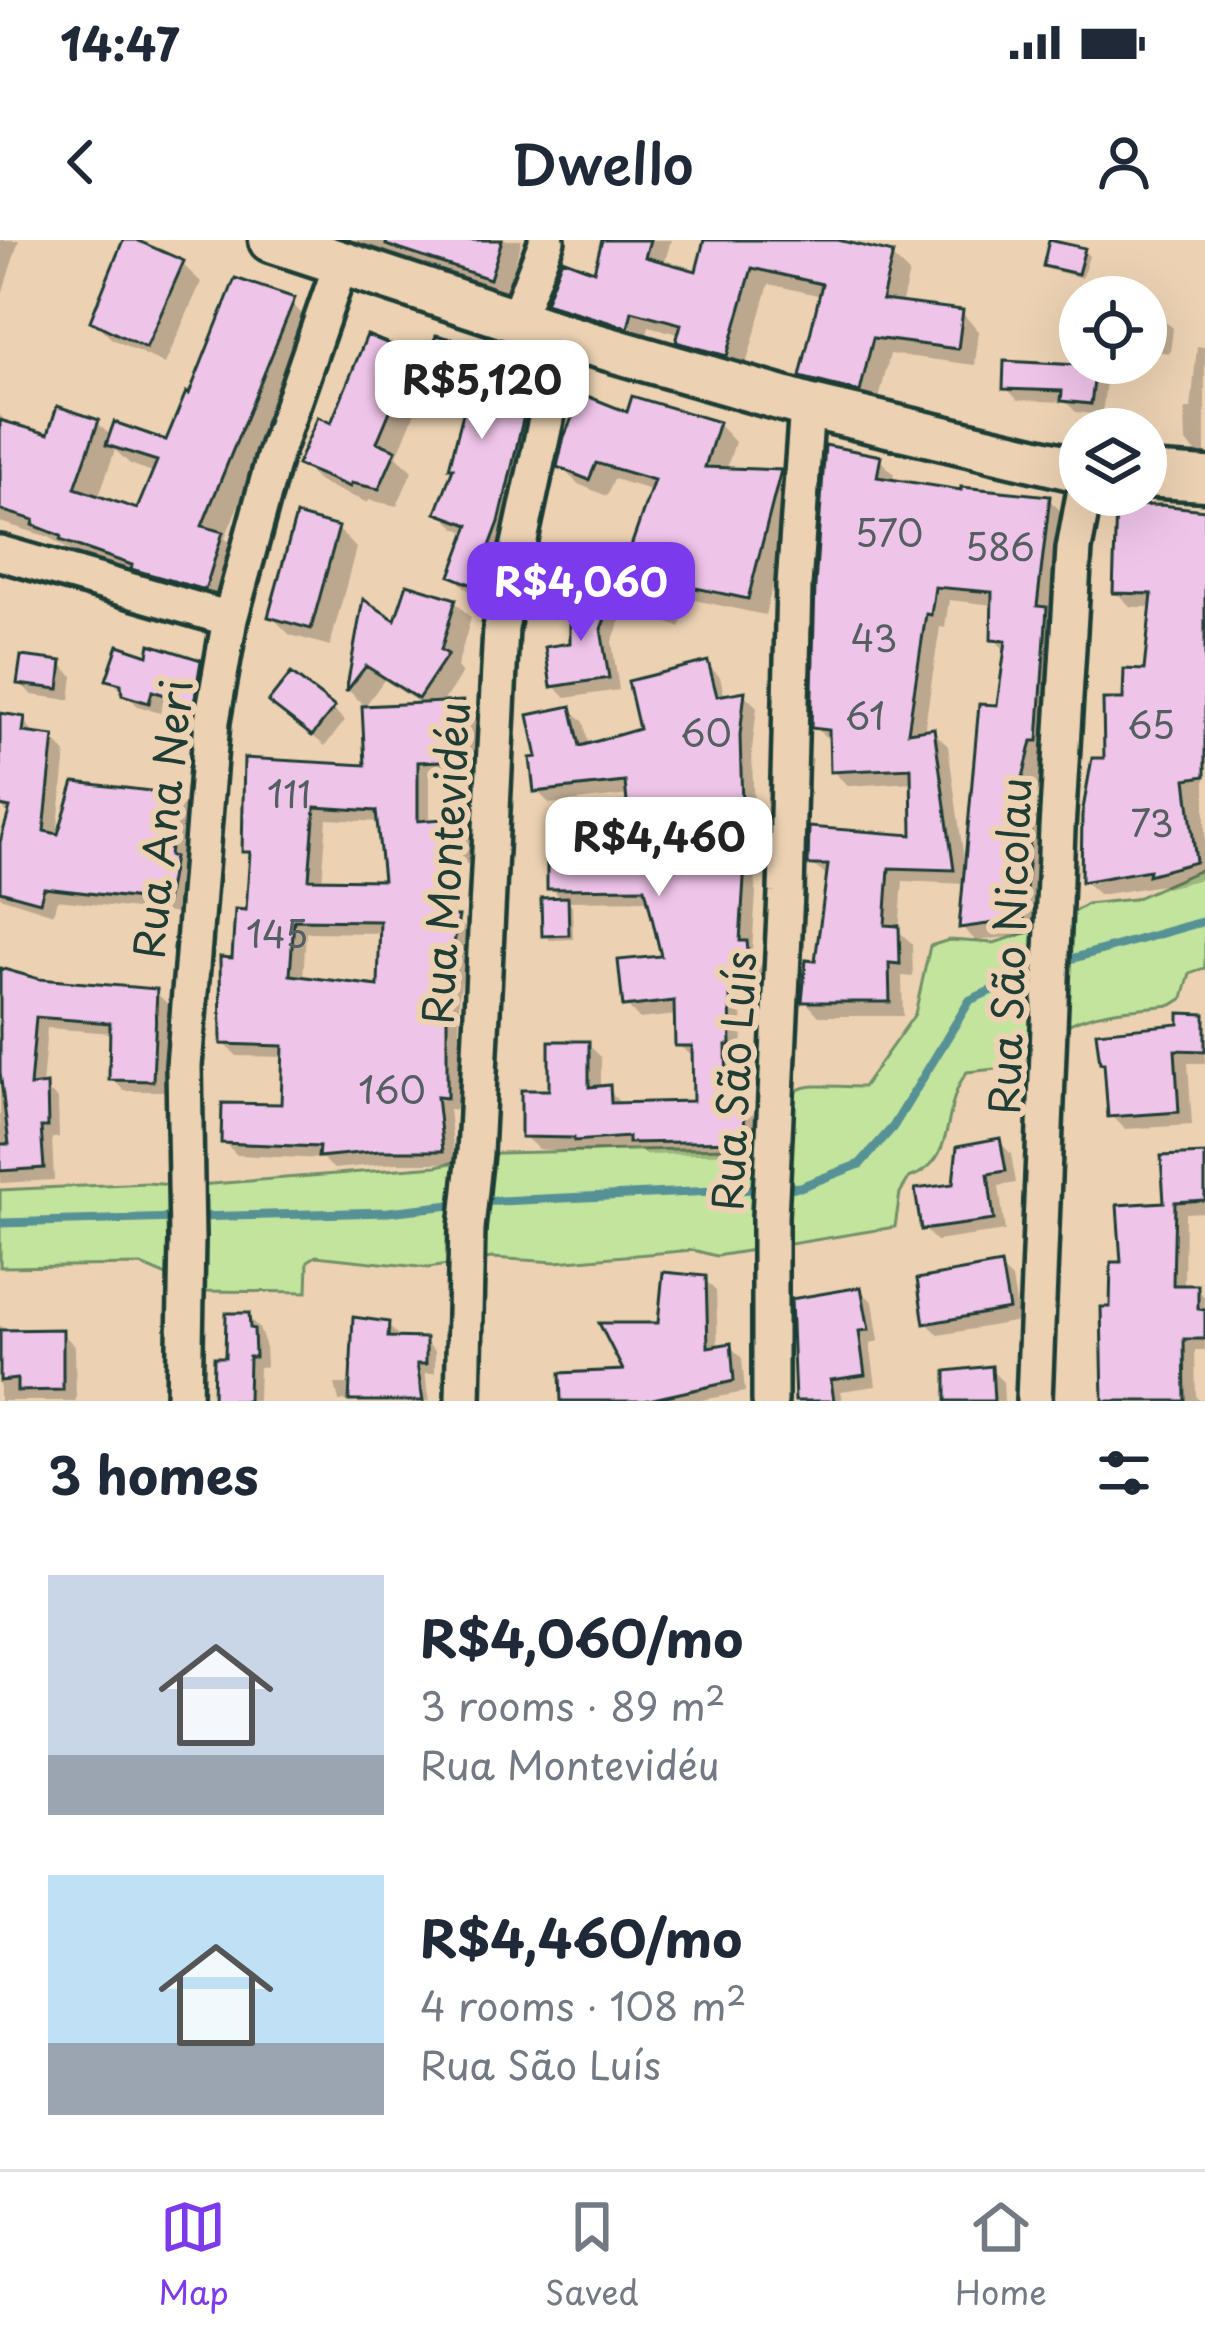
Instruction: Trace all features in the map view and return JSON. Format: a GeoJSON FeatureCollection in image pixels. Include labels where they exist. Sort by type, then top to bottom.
{"type":"FeatureCollection","features":[{"type":"Feature","properties":{"kind":"street"},"geometry":{"type":"LineString","coordinates":[[271,240],[565,336],[807,406],[1059,465]]}},
{"type":"Feature","properties":{"kind":"street"},"geometry":{"type":"LineString","coordinates":[[516,320],[547,240]]}},
{"type":"Feature","properties":{"kind":"street","name":"Rua Ana Neri"},"geometry":{"type":"LineString","coordinates":[[184,1401],[184,1066],[212,722],[230,619],[274,457],[340,264]]}},
{"type":"Feature","properties":{"kind":"street","name":"Rua Montevidéu"},"geometry":{"type":"LineString","coordinates":[[463,1401],[467,1228],[501,628],[565,336]]}},
{"type":"Feature","properties":{"kind":"street","name":"Rua São Luís"},"geometry":{"type":"LineString","coordinates":[[770,1401],[770,1217],[794,584],[807,406]]}},
{"type":"Feature","properties":{"kind":"street"},"geometry":{"type":"LineString","coordinates":[[1167,476],[1205,479]]}},
{"type":"Feature","properties":{"kind":"street","name":"Rua São Nicolau"},"geometry":{"type":"LineString","coordinates":[[1034,1401],[1057,829],[1074,550],[1080,516]]}},
{"type":"Feature","properties":{"kind":"street"},"geometry":{"type":"LineString","coordinates":[[0,553],[230,619]]}},
{"type":"Feature","properties":{"kind":"green space"},"geometry":{"type":"Polygon","coordinates":[[[1205,868],[1205,968],[1190,973],[1183,998],[1172,1005],[1086,1018],[1051,1035],[1015,1067],[967,1072],[936,1159],[909,1178],[900,1193],[895,1227],[716,1256],[693,1250],[556,1262],[492,1258],[428,1268],[316,1256],[308,1261],[307,1292],[202,1291],[141,1265],[0,1267],[0,1190],[147,1183],[186,1186],[437,1166],[498,1153],[728,1148],[759,1143],[781,1107],[798,1090],[863,1087],[915,1014],[930,946],[949,940],[994,943],[1051,925],[1087,904],[1134,899],[1205,868]]]}},
{"type":"Feature","properties":{"kind":"building"},"geometry":{"type":"Polygon","coordinates":[[[123,240],[136,240],[184,261],[146,348],[90,321],[123,240]]]}},
{"type":"Feature","properties":{"kind":"building"},"geometry":{"type":"Polygon","coordinates":[[[387,240],[502,240],[490,279],[386,245],[387,240]]]}},
{"type":"Feature","properties":{"kind":"building"},"geometry":{"type":"Polygon","coordinates":[[[602,240],[650,240],[645,257],[696,271],[704,240],[838,240],[893,253],[882,300],[963,310],[958,349],[873,338],[860,392],[800,377],[822,284],[752,268],[727,356],[676,342],[681,324],[632,311],[628,328],[545,303],[562,259],[594,271],[602,240]]]}},
{"type":"Feature","properties":{"kind":"building"},"geometry":{"type":"Polygon","coordinates":[[[1049,240],[1085,248],[1078,274],[1043,266],[1049,240]]]}},
{"type":"Feature","properties":{"kind":"building"},"geometry":{"type":"Polygon","coordinates":[[[235,278],[295,298],[202,526],[223,532],[205,590],[131,569],[132,565],[60,540],[61,536],[33,525],[34,520],[0,510],[0,420],[48,434],[57,406],[99,420],[75,488],[137,509],[157,461],[106,445],[114,422],[166,440],[235,278]]]}},
{"type":"Feature","properties":{"kind":"building"},"geometry":{"type":"Polygon","coordinates":[[[367,335],[414,354],[377,442],[396,450],[379,489],[351,483],[350,487],[297,465],[318,417],[331,423],[367,335]]]}},
{"type":"Feature","properties":{"kind":"building"},"geometry":{"type":"Polygon","coordinates":[[[436,335],[537,360],[499,522],[475,586],[450,576],[469,525],[436,513],[453,468],[449,468],[471,382],[427,371],[436,335]]]}},
{"type":"Feature","properties":{"kind":"building"},"geometry":{"type":"Polygon","coordinates":[[[1004,361],[1059,364],[1059,384],[1094,384],[1091,404],[1061,401],[1062,391],[1003,389],[1004,361]]]}},
{"type":"Feature","properties":{"kind":"building"},"geometry":{"type":"Polygon","coordinates":[[[582,394],[627,412],[632,396],[719,422],[705,467],[781,470],[748,599],[672,583],[662,612],[614,595],[654,480],[596,463],[589,480],[557,467],[582,394]]]}},
{"type":"Feature","properties":{"kind":"building"},"geometry":{"type":"Polygon","coordinates":[[[825,445],[881,456],[877,477],[961,490],[1050,496],[1037,606],[1047,607],[1038,741],[1032,741],[1016,806],[1032,808],[1024,919],[959,928],[979,704],[997,705],[1006,641],[991,640],[992,592],[935,587],[931,615],[926,614],[908,732],[934,728],[954,870],[889,868],[885,925],[899,926],[900,964],[889,963],[890,1002],[802,1002],[806,960],[815,961],[828,865],[808,865],[809,827],[912,835],[911,768],[830,772],[829,730],[811,728],[825,445]]]}},
{"type":"Feature","properties":{"kind":"building"},"geometry":{"type":"Polygon","coordinates":[[[1167,506],[1205,510],[1205,776],[1186,779],[1196,862],[1148,875],[1149,870],[1081,882],[1082,815],[1092,758],[1104,758],[1103,699],[1123,699],[1124,669],[1144,670],[1152,594],[1113,593],[1116,516],[1167,516],[1167,506]]]}},
{"type":"Feature","properties":{"kind":"building"},"geometry":{"type":"Polygon","coordinates":[[[296,515],[339,527],[311,629],[268,617],[296,515]]]}},
{"type":"Feature","properties":{"kind":"building"},"geometry":{"type":"Polygon","coordinates":[[[407,584],[456,599],[441,650],[448,654],[418,699],[366,666],[346,692],[363,599],[395,620],[407,584]]]}},
{"type":"Feature","properties":{"kind":"building"},"geometry":{"type":"Polygon","coordinates":[[[570,595],[614,595],[601,629],[609,678],[551,687],[545,647],[570,643],[570,595]]]}},
{"type":"Feature","properties":{"kind":"building"},"geometry":{"type":"Polygon","coordinates":[[[150,644],[201,660],[194,704],[152,691],[149,703],[122,695],[121,684],[106,680],[118,645],[148,655],[150,644]]]}},
{"type":"Feature","properties":{"kind":"building"},"geometry":{"type":"Polygon","coordinates":[[[21,656],[62,661],[59,689],[17,684],[21,656]]]}},
{"type":"Feature","properties":{"kind":"building"},"geometry":{"type":"Polygon","coordinates":[[[708,661],[717,696],[745,691],[740,735],[744,879],[740,941],[747,941],[752,993],[730,995],[731,1045],[726,1045],[727,1100],[744,1100],[745,1141],[628,1143],[628,1137],[574,1141],[521,1137],[521,1090],[549,1090],[549,1041],[589,1041],[589,1087],[610,1085],[611,1103],[693,1101],[692,1046],[675,1046],[674,1001],[623,1007],[618,960],[661,956],[645,888],[547,889],[547,846],[631,845],[625,782],[534,792],[530,758],[537,757],[528,715],[571,706],[580,746],[639,729],[628,681],[708,661]]]}},
{"type":"Feature","properties":{"kind":"building"},"geometry":{"type":"Polygon","coordinates":[[[291,673],[335,707],[312,736],[268,702],[291,673]]]}},
{"type":"Feature","properties":{"kind":"building"},"geometry":{"type":"Polygon","coordinates":[[[463,701],[466,760],[418,762],[418,821],[456,818],[458,852],[435,852],[443,916],[459,916],[447,982],[447,1098],[437,1097],[443,1151],[318,1157],[319,1147],[221,1143],[222,1103],[281,1104],[283,1046],[221,1044],[220,957],[232,958],[235,909],[246,910],[250,852],[242,852],[244,758],[365,765],[362,706],[463,701]],[[315,807],[309,879],[383,880],[376,811],[315,807]],[[294,920],[290,975],[378,986],[380,921],[294,920]]]}},
{"type":"Feature","properties":{"kind":"building"},"geometry":{"type":"Polygon","coordinates":[[[0,713],[25,717],[23,732],[54,736],[44,831],[58,834],[74,782],[176,794],[169,856],[174,857],[166,902],[44,888],[40,902],[0,891],[0,842],[10,808],[0,806],[0,713]]]}},
{"type":"Feature","properties":{"kind":"building"},"geometry":{"type":"Polygon","coordinates":[[[568,897],[569,935],[542,936],[541,898],[568,897]]]}},
{"type":"Feature","properties":{"kind":"building"},"geometry":{"type":"Polygon","coordinates":[[[0,968],[39,979],[157,989],[153,1081],[109,1080],[110,1023],[36,1017],[30,1086],[47,1084],[48,1127],[41,1127],[44,1168],[0,1171],[0,1144],[9,1144],[0,1072],[0,968]]]}},
{"type":"Feature","properties":{"kind":"building"},"geometry":{"type":"Polygon","coordinates":[[[1179,1013],[1205,1014],[1205,1051],[1175,1050],[1179,1112],[1108,1117],[1096,1032],[1179,1024],[1179,1013]]]}},
{"type":"Feature","properties":{"kind":"building"},"geometry":{"type":"Polygon","coordinates":[[[1000,1138],[1006,1171],[988,1174],[994,1220],[921,1230],[915,1189],[953,1184],[957,1146],[1000,1138]]]}},
{"type":"Feature","properties":{"kind":"building"},"geometry":{"type":"Polygon","coordinates":[[[1205,1154],[1205,1200],[1175,1202],[1173,1285],[1198,1285],[1198,1309],[1205,1310],[1205,1339],[1184,1339],[1185,1401],[1103,1401],[1101,1307],[1110,1307],[1111,1262],[1121,1262],[1117,1205],[1164,1202],[1161,1156],[1205,1154]]]}},
{"type":"Feature","properties":{"kind":"building"},"geometry":{"type":"Polygon","coordinates":[[[1001,1264],[1009,1309],[924,1324],[917,1279],[1001,1264]]]}},
{"type":"Feature","properties":{"kind":"building"},"geometry":{"type":"Polygon","coordinates":[[[663,1272],[706,1276],[708,1347],[731,1343],[734,1381],[644,1401],[561,1401],[560,1373],[623,1370],[599,1323],[658,1323],[663,1272]]]}},
{"type":"Feature","properties":{"kind":"building"},"geometry":{"type":"Polygon","coordinates":[[[861,1287],[869,1330],[859,1331],[865,1375],[831,1380],[834,1401],[795,1401],[791,1299],[861,1287]]]}},
{"type":"Feature","properties":{"kind":"building"},"geometry":{"type":"Polygon","coordinates":[[[226,1313],[249,1313],[254,1329],[248,1401],[213,1401],[214,1357],[225,1357],[226,1313]]]}},
{"type":"Feature","properties":{"kind":"building"},"geometry":{"type":"Polygon","coordinates":[[[353,1317],[389,1322],[388,1337],[426,1338],[426,1364],[417,1364],[423,1401],[349,1401],[353,1317]]]}},
{"type":"Feature","properties":{"kind":"building"},"geometry":{"type":"Polygon","coordinates":[[[63,1329],[63,1390],[17,1391],[17,1379],[0,1381],[0,1330],[63,1329]]]}},
{"type":"Feature","properties":{"kind":"building"},"geometry":{"type":"Polygon","coordinates":[[[992,1366],[994,1401],[946,1401],[946,1371],[992,1366]]]}},
{"type":"Feature","properties":{"kind":"waterway"},"geometry":{"type":"LineString","coordinates":[[1060,962],[1205,921]]}},
{"type":"Feature","properties":{"kind":"waterway"},"geometry":{"type":"LineString","coordinates":[[477,1202],[800,1187],[860,1164],[893,1127],[970,1000],[1044,967]]}},
{"type":"Feature","properties":{"kind":"waterway"},"geometry":{"type":"LineString","coordinates":[[195,1217],[388,1212],[460,1204]]}},
{"type":"Feature","properties":{"kind":"waterway"},"geometry":{"type":"LineString","coordinates":[[0,1223],[179,1218]]}}]}
